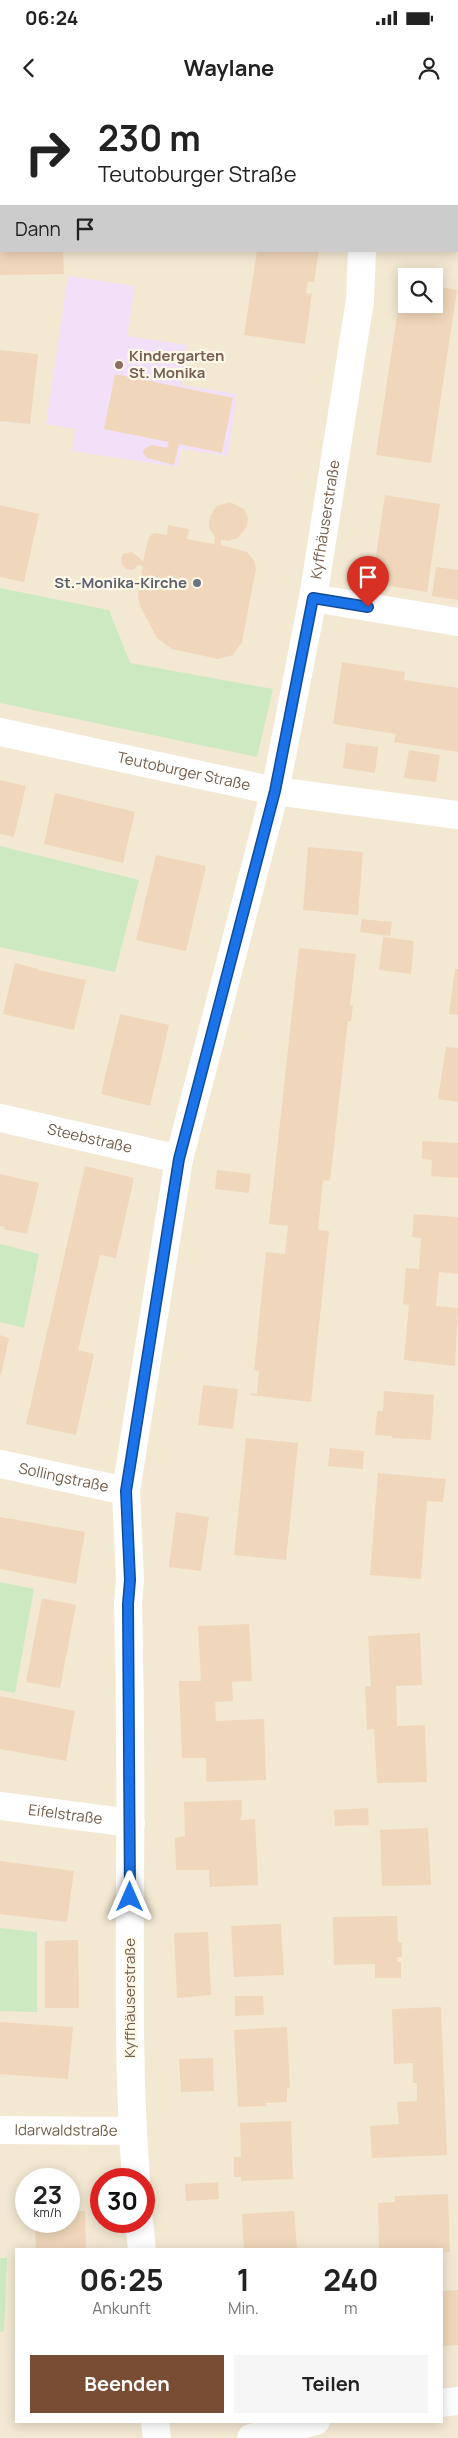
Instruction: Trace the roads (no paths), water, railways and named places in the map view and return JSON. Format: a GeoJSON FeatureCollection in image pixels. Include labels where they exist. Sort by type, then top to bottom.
{"type":"FeatureCollection","features":[{"type":"Feature","properties":{"kind":"street","name":"Kyffhäuserstraße"},"geometry":{"type":"LineString","coordinates":[[135,2168],[132,2131],[130,2027],[131,1823],[128,1604],[130,1580],[126,1491],[179,1159],[275,791],[313,598],[360,300],[362,252]]}},
{"type":"Feature","properties":{"kind":"street"},"geometry":{"type":"LineString","coordinates":[[313,598],[458,622]]}},
{"type":"Feature","properties":{"kind":"street","name":"Teutoburger Straße"},"geometry":{"type":"LineString","coordinates":[[0,732],[275,791],[458,815]]}},
{"type":"Feature","properties":{"kind":"street","name":"Steebstraße"},"geometry":{"type":"LineString","coordinates":[[0,1118],[179,1159]]}},
{"type":"Feature","properties":{"kind":"street","name":"Sollingstraße"},"geometry":{"type":"LineString","coordinates":[[0,1464],[126,1491]]}},
{"type":"Feature","properties":{"kind":"street","name":"Eifelstraße"},"geometry":{"type":"LineString","coordinates":[[0,1806],[131,1823]]}},
{"type":"Feature","properties":{"kind":"street","name":"Idarwaldstraße"},"geometry":{"type":"LineString","coordinates":[[0,2130],[132,2131]]}},
{"type":"Feature","properties":{"kind":"street"},"geometry":{"type":"LineString","coordinates":[[141,2233],[142,2248]]}},
{"type":"Feature","properties":{"kind":"street"},"geometry":{"type":"LineString","coordinates":[[443,2403],[458,2401]]}},
{"type":"Feature","properties":{"kind":"street"},"geometry":{"type":"LineString","coordinates":[[156,2423],[157,2438]]}},
{"type":"Feature","properties":{"kind":"street"},"geometry":{"type":"LineString","coordinates":[[251,2438],[308,2423]]}},
{"type":"Feature","properties":{"kind":"place","name":"Kindergarten St. Monika"},"geometry":{"type":"Point","coordinates":[119,365]}},
{"type":"Feature","properties":{"kind":"place","name":"St.-Monika-Kirche"},"geometry":{"type":"Point","coordinates":[197,583]}}]}
